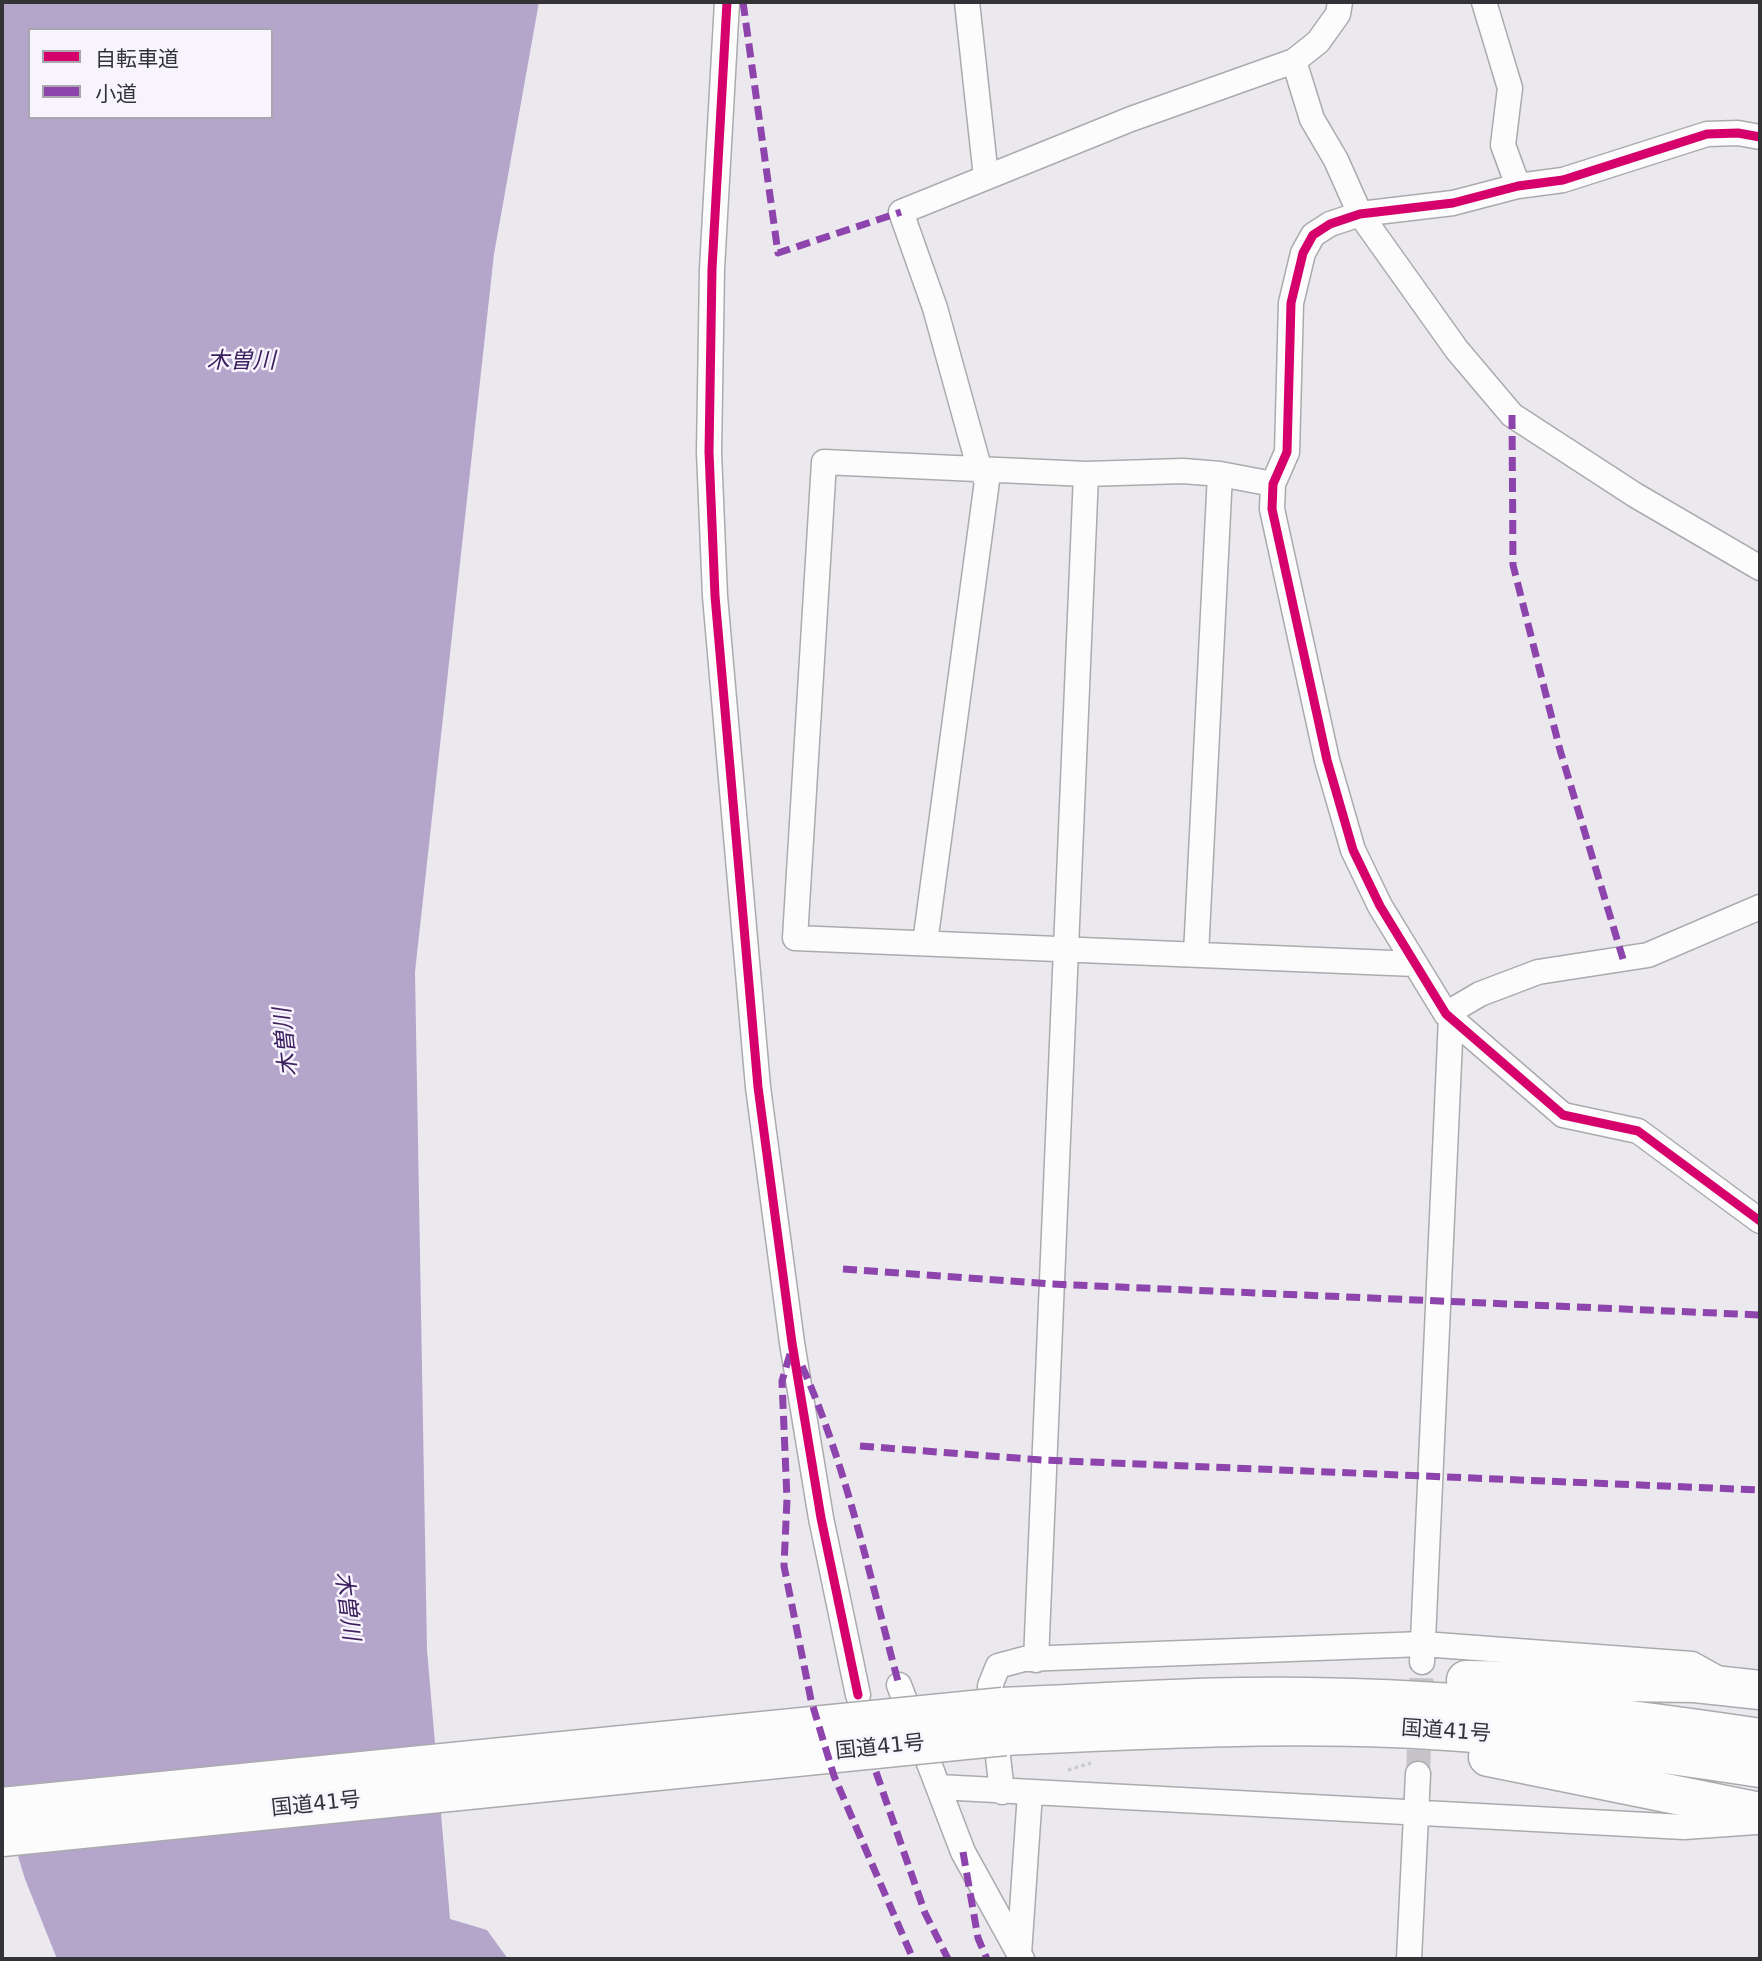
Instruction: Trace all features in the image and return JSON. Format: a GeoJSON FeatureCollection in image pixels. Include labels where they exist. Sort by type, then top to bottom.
{"type":"FeatureCollection","features":[{"type":"Feature","properties":{"kind":"highway"},"geometry":{"type":"LineString","coordinates":[[1242,1697],[1303,1682],[1404,1679],[1695,1683],[1746,1688]]}},
{"type":"Feature","properties":{"kind":"highway","name":"国道41号"},"geometry":{"type":"LineString","coordinates":[[2,1837],[1242,1697],[1394,1700],[1522,1707],[1760,1738]]}},
{"type":"Feature","properties":{"kind":"highway","name":"国道41号"},"geometry":{"type":"LineString","coordinates":[[2,1807],[1004,1722],[1086,1732],[1241,1727],[1392,1728],[1522,1737],[1760,1768]]}},
{"type":"Feature","properties":{"kind":"highway"},"geometry":{"type":"LineString","coordinates":[[1086,1732],[1116,1742],[1502,1757],[1760,1812]]}},
{"type":"Feature","properties":{"kind":"street"},"geometry":{"type":"LineString","coordinates":[[727,2],[711,295],[709,452],[715,596],[762,1114],[792,1343],[818,1504],[858,1695]]}},
{"type":"Feature","properties":{"kind":"street"},"geometry":{"type":"LineString","coordinates":[[967,2],[986,177]]}},
{"type":"Feature","properties":{"kind":"street"},"geometry":{"type":"LineString","coordinates":[[925,943],[987,481],[979,467],[935,308],[901,212],[1131,119],[1294,61],[1318,42],[1338,14],[1340,2]]}},
{"type":"Feature","properties":{"kind":"street"},"geometry":{"type":"LineString","coordinates":[[1484,2],[1510,88],[1503,145],[1518,186]]}},
{"type":"Feature","properties":{"kind":"street"},"geometry":{"type":"LineString","coordinates":[[1294,61],[1312,119],[1336,160],[1360,214],[1457,349],[1512,415],[1635,495],[1760,568]]}},
{"type":"Feature","properties":{"kind":"street"},"geometry":{"type":"LineString","coordinates":[[1760,137],[1738,133],[1707,134],[1563,180],[1518,186],[1453,203],[1360,214],[1331,224],[1313,235],[1303,253],[1291,303],[1287,452],[1273,484],[1272,509],[1327,760],[1353,850],[1380,906],[1449,1016],[1563,1115],[1638,1131],[1760,1221]]}},
{"type":"Feature","properties":{"kind":"street"},"geometry":{"type":"LineString","coordinates":[[1273,484],[1220,474],[1183,471],[1086,474],[824,462],[794,938],[1415,964]]}},
{"type":"Feature","properties":{"kind":"street"},"geometry":{"type":"LineString","coordinates":[[1036,1660],[1086,474]]}},
{"type":"Feature","properties":{"kind":"street"},"geometry":{"type":"LineString","coordinates":[[1196,954],[1220,474]]}},
{"type":"Feature","properties":{"kind":"street"},"geometry":{"type":"LineString","coordinates":[[1449,1016],[1480,994],[1538,972],[1648,955],[1760,907]]}},
{"type":"Feature","properties":{"kind":"street"},"geometry":{"type":"LineString","coordinates":[[1423,1653],[1449,1016]]}},
{"type":"Feature","properties":{"kind":"street"},"geometry":{"type":"LineString","coordinates":[[1002,1792],[990,1686],[998,1666],[1036,1660],[1285,1647],[1692,1664],[1746,1688]]}},
{"type":"Feature","properties":{"kind":"street"},"geometry":{"type":"LineString","coordinates":[[899,1685],[962,1852],[1021,1957]]}},
{"type":"Feature","properties":{"kind":"street"},"geometry":{"type":"LineString","coordinates":[[1409,1959],[1418,1774]]}},
{"type":"Feature","properties":{"kind":"street"},"geometry":{"type":"LineString","coordinates":[[939,1787],[1684,1827],[1760,1821]]}},
{"type":"Feature","properties":{"kind":"street"},"geometry":{"type":"LineString","coordinates":[[1021,1957],[1030,1793]]}},
{"type":"Feature","properties":{"kind":"water","name":"木曽川"},"geometry":{"type":"Polygon","coordinates":[[[2,2],[539,2],[494,254],[415,972],[427,1650],[450,1919],[487,1930],[508,1959],[57,1959],[25,1879],[2,1804],[2,2]]]}},
{"type":"Feature","properties":{"kind":"tunnel"},"geometry":{"type":"LineString","coordinates":[[1418,1774],[1422,1662]]}},
{"type":"Feature","properties":{"kind":"marked path"},"geometry":{"type":"LineString","coordinates":[[743,2],[778,253],[901,212]]}},
{"type":"Feature","properties":{"kind":"marked path"},"geometry":{"type":"LineString","coordinates":[[1512,415],[1513,565],[1560,750],[1623,959]]}},
{"type":"Feature","properties":{"kind":"marked path"},"geometry":{"type":"LineString","coordinates":[[843,1269],[1051,1284],[1760,1315]]}},
{"type":"Feature","properties":{"kind":"marked path"},"geometry":{"type":"LineString","coordinates":[[790,1354],[782,1381],[787,1499],[784,1566],[811,1700],[834,1776],[913,1959]]}},
{"type":"Feature","properties":{"kind":"marked path"},"geometry":{"type":"LineString","coordinates":[[802,1366],[845,1483],[899,1685]]}},
{"type":"Feature","properties":{"kind":"marked path"},"geometry":{"type":"LineString","coordinates":[[860,1446],[1042,1460],[1760,1490]]}},
{"type":"Feature","properties":{"kind":"marked path"},"geometry":{"type":"LineString","coordinates":[[876,1772],[925,1913],[948,1959]]}},
{"type":"Feature","properties":{"kind":"marked path"},"geometry":{"type":"LineString","coordinates":[[963,1852],[978,1938],[987,1959]]}},
{"type":"Feature","properties":{"kind":"cycle path"},"geometry":{"type":"LineString","coordinates":[[727,2],[712,269],[709,452],[715,596],[758,1087],[792,1343],[821,1518],[858,1695]]}},
{"type":"Feature","properties":{"kind":"cycle path"},"geometry":{"type":"LineString","coordinates":[[1760,137],[1738,133],[1707,134],[1563,180],[1518,186],[1453,203],[1360,214],[1330,224],[1313,235],[1303,253],[1291,303],[1287,452],[1273,484],[1272,509],[1327,760],[1353,850],[1380,906],[1446,1014],[1563,1115],[1638,1131],[1760,1221]]}}]}
